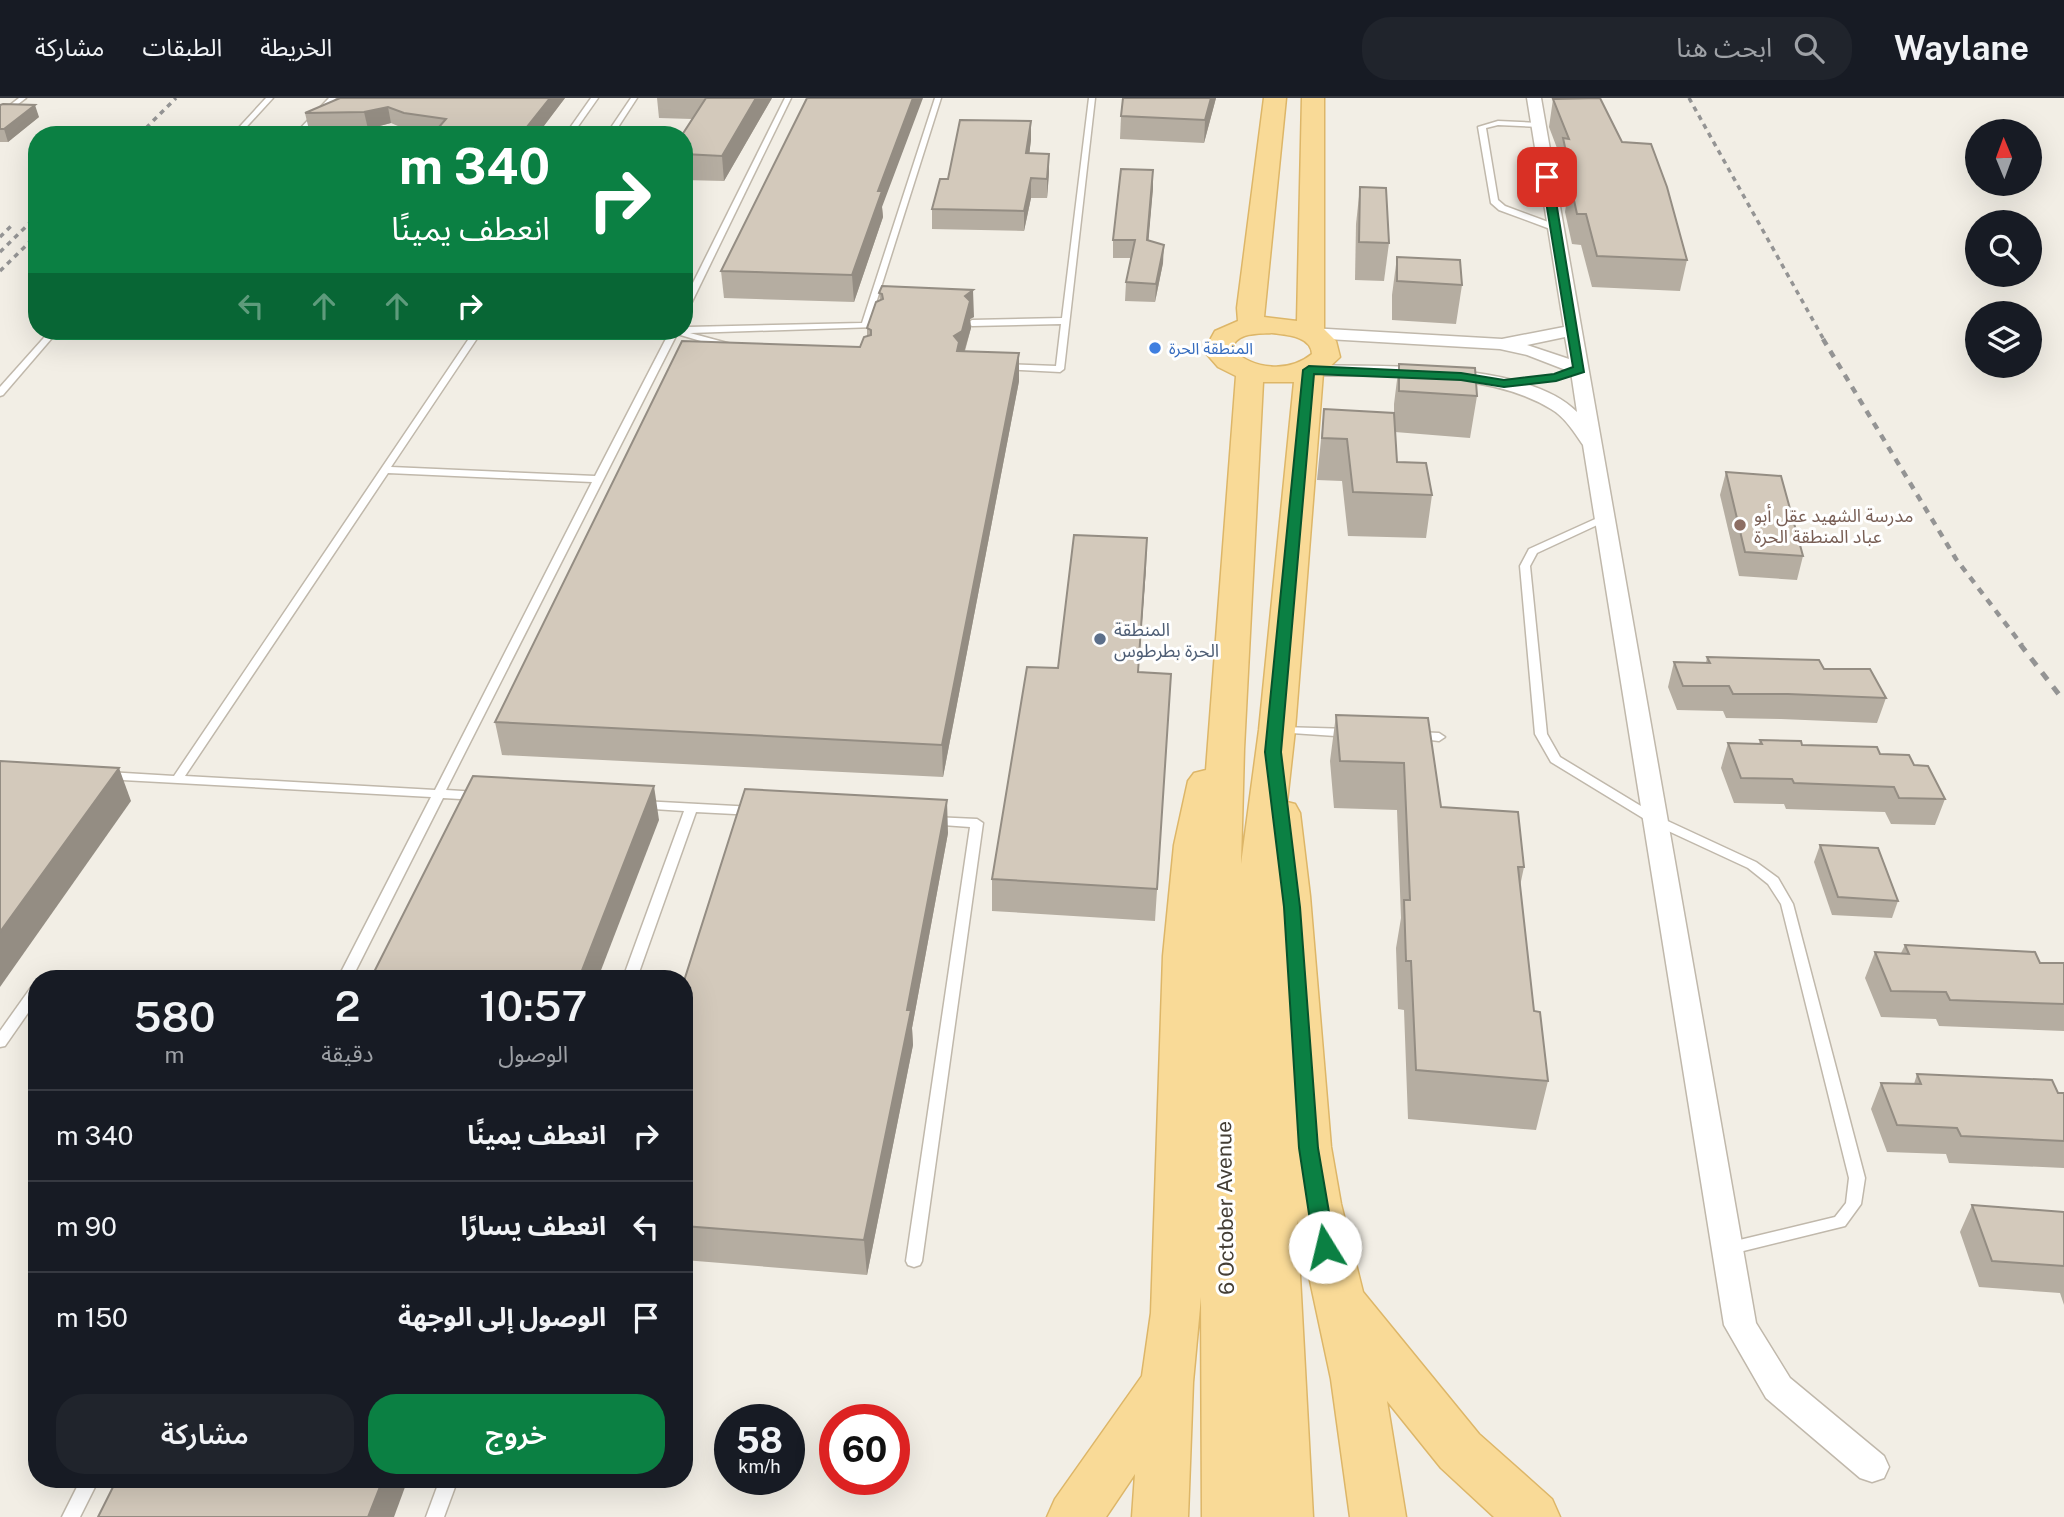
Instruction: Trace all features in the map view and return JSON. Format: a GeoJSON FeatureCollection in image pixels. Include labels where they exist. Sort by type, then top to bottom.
{"type":"FeatureCollection","features":[{"type":"Feature","properties":{"kind":"main road"},"geometry":{"type":"LineString","coordinates":[[1251,326],[1250,308],[1275,98]]}},
{"type":"Feature","properties":{"kind":"main road"},"geometry":{"type":"LineString","coordinates":[[1310,333],[1313,98]]}},
{"type":"Feature","properties":{"kind":"main road"},"geometry":{"type":"LineString","coordinates":[[1251,326],[1282,326],[1310,333],[1327,349],[1326,357],[1320,364],[1309,370],[1270,374],[1250,371],[1223,359],[1218,351],[1218,343],[1225,335],[1251,326]]}},
{"type":"Feature","properties":{"kind":"main road"},"geometry":{"type":"LineString","coordinates":[[1240,900],[1262,846],[1275,741],[1309,370]]}},
{"type":"Feature","properties":{"kind":"main road"},"geometry":{"type":"LineString","coordinates":[[1250,371],[1225,749],[1240,900],[1285,1517]]}},
{"type":"Feature","properties":{"kind":"main road"},"geometry":{"type":"LineString","coordinates":[[1275,741],[1292,907],[1308,1148],[1325,1247],[1339,1298],[1363,1421],[1378,1517]]}},
{"type":"Feature","properties":{"kind":"main road"},"geometry":{"type":"LineString","coordinates":[[1160,1517],[1167,1382],[1176,1313],[1184,956],[1188,892],[1194,845],[1209,774],[1225,749]]}},
{"type":"Feature","properties":{"kind":"main road","name":"6 October Avenue"},"geometry":{"type":"LineString","coordinates":[[1230,1517],[1240,900]]}},
{"type":"Feature","properties":{"kind":"main road"},"geometry":{"type":"LineString","coordinates":[[1339,1298],[1403,1382],[1461,1451],[1532,1517]]}},
{"type":"Feature","properties":{"kind":"main road"},"geometry":{"type":"LineString","coordinates":[[1075,1517],[1167,1382]]}},
{"type":"Feature","properties":{"kind":"street"},"geometry":{"type":"LineString","coordinates":[[1534,98],[1740,1325],[1778,1388],[1872,1467]]}},
{"type":"Feature","properties":{"kind":"street"},"geometry":{"type":"LineString","coordinates":[[1500,344],[1573,330]]}},
{"type":"Feature","properties":{"kind":"street"},"geometry":{"type":"LineString","coordinates":[[1310,333],[1500,344],[1580,369]]}},
{"type":"Feature","properties":{"kind":"street"},"geometry":{"type":"LineString","coordinates":[[1504,383],[1549,378],[1580,369]]}},
{"type":"Feature","properties":{"kind":"street"},"geometry":{"type":"LineString","coordinates":[[1309,370],[1461,377],[1504,383],[1538,393],[1561,407],[1577,423],[1592,445]]}},
{"type":"Feature","properties":{"kind":"lane"},"geometry":{"type":"LineString","coordinates":[[0,116],[23,98]]}},
{"type":"Feature","properties":{"kind":"lane"},"geometry":{"type":"LineString","coordinates":[[244,126],[270,98]]}},
{"type":"Feature","properties":{"kind":"lane"},"geometry":{"type":"LineString","coordinates":[[306,126],[334,98]]}},
{"type":"Feature","properties":{"kind":"lane"},"geometry":{"type":"LineString","coordinates":[[575,126],[595,98]]}},
{"type":"Feature","properties":{"kind":"lane"},"geometry":{"type":"LineString","coordinates":[[615,126],[634,98]]}},
{"type":"Feature","properties":{"kind":"lane"},"geometry":{"type":"LineString","coordinates":[[693,292],[788,98]]}},
{"type":"Feature","properties":{"kind":"lane"},"geometry":{"type":"LineString","coordinates":[[865,326],[938,98]]}},
{"type":"Feature","properties":{"kind":"lane"},"geometry":{"type":"LineString","coordinates":[[998,367],[1060,369],[1092,98]]}},
{"type":"Feature","properties":{"kind":"lane"},"geometry":{"type":"LineString","coordinates":[[1539,125],[1498,123],[1482,127],[1494,201],[1502,208],[1556,229]]}},
{"type":"Feature","properties":{"kind":"lane"},"geometry":{"type":"LineString","coordinates":[[972,323],[1064,321]]}},
{"type":"Feature","properties":{"kind":"lane"},"geometry":{"type":"LineString","coordinates":[[693,330],[879,325]]}},
{"type":"Feature","properties":{"kind":"lane"},"geometry":{"type":"LineString","coordinates":[[693,336],[740,349]]}},
{"type":"Feature","properties":{"kind":"lane"},"geometry":{"type":"LineString","coordinates":[[0,393],[46,340]]}},
{"type":"Feature","properties":{"kind":"lane"},"geometry":{"type":"LineString","coordinates":[[177,780],[472,340]]}},
{"type":"Feature","properties":{"kind":"lane"},"geometry":{"type":"LineString","coordinates":[[349,970],[670,340]]}},
{"type":"Feature","properties":{"kind":"lane"},"geometry":{"type":"LineString","coordinates":[[385,470],[599,478]]}},
{"type":"Feature","properties":{"kind":"lane"},"geometry":{"type":"LineString","coordinates":[[1604,517],[1532,551],[1525,566],[1541,734],[1555,759],[1655,820],[1752,865],[1773,881],[1787,904],[1857,1178],[1853,1204],[1840,1222],[1727,1249]]}},
{"type":"Feature","properties":{"kind":"lane"},"geometry":{"type":"LineString","coordinates":[[1275,741],[1358,733]]}},
{"type":"Feature","properties":{"kind":"lane"},"geometry":{"type":"LineString","coordinates":[[1398,735],[1439,737]]}},
{"type":"Feature","properties":{"kind":"lane"},"geometry":{"type":"LineString","coordinates":[[96,775],[492,797]]}},
{"type":"Feature","properties":{"kind":"lane"},"geometry":{"type":"LineString","coordinates":[[625,804],[773,812]]}},
{"type":"Feature","properties":{"kind":"lane"},"geometry":{"type":"LineString","coordinates":[[633,970],[691,808]]}},
{"type":"Feature","properties":{"kind":"lane"},"geometry":{"type":"LineString","coordinates":[[914,1261],[977,823],[922,820]]}},
{"type":"Feature","properties":{"kind":"lane"},"geometry":{"type":"LineString","coordinates":[[0,1042],[28,1002]]}},
{"type":"Feature","properties":{"kind":"lane"},"geometry":{"type":"LineString","coordinates":[[71,1517],[86,1488]]}},
{"type":"Feature","properties":{"kind":"lane"},"geometry":{"type":"LineString","coordinates":[[435,1517],[446,1488]]}},
{"type":"Feature","properties":{"kind":"building"},"geometry":{"type":"Polygon","coordinates":[[[340,98],[550,98],[528,126],[440,126],[446,119],[404,113],[388,107],[364,112],[305,113],[340,98]]]}},
{"type":"Feature","properties":{"kind":"building"},"geometry":{"type":"Polygon","coordinates":[[[706,98],[756,98],[722,156],[693,154],[693,126],[688,126],[706,98]]]}},
{"type":"Feature","properties":{"kind":"building"},"geometry":{"type":"Polygon","coordinates":[[[807,98],[913,98],[878,191],[882,191],[852,275],[721,271],[807,98]]]}},
{"type":"Feature","properties":{"kind":"building"},"geometry":{"type":"Polygon","coordinates":[[[1123,98],[1211,98],[1205,120],[1121,116],[1123,98]]]}},
{"type":"Feature","properties":{"kind":"building"},"geometry":{"type":"Polygon","coordinates":[[[1600,98],[1622,142],[1651,144],[1667,187],[1687,260],[1597,256],[1586,214],[1577,214],[1563,138],[1569,139],[1553,99],[1600,98]]]}},
{"type":"Feature","properties":{"kind":"building"},"geometry":{"type":"Polygon","coordinates":[[[0,105],[35,105],[4,129],[0,129],[0,105]]]}},
{"type":"Feature","properties":{"kind":"building"},"geometry":{"type":"Polygon","coordinates":[[[960,120],[1031,121],[1026,153],[1049,154],[1047,179],[1031,178],[1024,211],[932,209],[940,179],[948,179],[960,120]]]}},
{"type":"Feature","properties":{"kind":"building"},"geometry":{"type":"Polygon","coordinates":[[[1121,169],[1153,170],[1147,240],[1164,245],[1156,284],[1126,282],[1135,240],[1113,240],[1121,169]]]}},
{"type":"Feature","properties":{"kind":"building"},"geometry":{"type":"Polygon","coordinates":[[[1360,187],[1386,188],[1389,243],[1359,242],[1360,187]]]}},
{"type":"Feature","properties":{"kind":"building"},"geometry":{"type":"Polygon","coordinates":[[[1397,257],[1460,260],[1462,285],[1397,281],[1397,257]]]}},
{"type":"Feature","properties":{"kind":"building"},"geometry":{"type":"Polygon","coordinates":[[[882,286],[973,290],[965,296],[970,301],[962,331],[954,336],[959,342],[957,351],[1019,353],[942,745],[495,722],[682,341],[860,347],[864,337],[871,335],[871,330],[867,328],[876,302],[883,299],[879,293],[882,286]]]}},
{"type":"Feature","properties":{"kind":"building"},"geometry":{"type":"Polygon","coordinates":[[[1399,364],[1475,368],[1477,396],[1399,391],[1399,364]]]}},
{"type":"Feature","properties":{"kind":"building"},"geometry":{"type":"Polygon","coordinates":[[[1324,409],[1394,413],[1397,462],[1426,463],[1432,495],[1353,492],[1347,439],[1322,438],[1324,409]]]}},
{"type":"Feature","properties":{"kind":"building"},"geometry":{"type":"Polygon","coordinates":[[[1726,472],[1781,476],[1803,556],[1745,552],[1726,472]]]}},
{"type":"Feature","properties":{"kind":"building"},"geometry":{"type":"Polygon","coordinates":[[[1074,535],[1147,538],[1138,672],[1171,674],[1157,889],[992,879],[1027,667],[1058,668],[1074,535]]]}},
{"type":"Feature","properties":{"kind":"building"},"geometry":{"type":"Polygon","coordinates":[[[1707,657],[1819,660],[1824,669],[1870,669],[1886,698],[1733,694],[1729,686],[1683,686],[1674,662],[1710,663],[1707,657]]]}},
{"type":"Feature","properties":{"kind":"building"},"geometry":{"type":"Polygon","coordinates":[[[1336,715],[1428,718],[1441,807],[1518,812],[1524,867],[1518,867],[1534,1011],[1540,1012],[1548,1081],[1416,1070],[1411,961],[1406,961],[1404,900],[1410,900],[1404,763],[1340,761],[1336,715]]]}},
{"type":"Feature","properties":{"kind":"building"},"geometry":{"type":"Polygon","coordinates":[[[1760,740],[1801,741],[1802,745],[1877,747],[1880,754],[1909,755],[1914,765],[1928,766],[1945,799],[1899,798],[1894,787],[1741,778],[1728,743],[1762,744],[1760,740]]]}},
{"type":"Feature","properties":{"kind":"building"},"geometry":{"type":"Polygon","coordinates":[[[0,761],[119,768],[0,932],[0,761]]]}},
{"type":"Feature","properties":{"kind":"building"},"geometry":{"type":"Polygon","coordinates":[[[473,776],[654,786],[582,970],[375,970],[473,776]]]}},
{"type":"Feature","properties":{"kind":"building"},"geometry":{"type":"Polygon","coordinates":[[[745,789],[947,800],[907,1010],[911,1010],[864,1240],[693,1227],[693,970],[687,970],[745,789]]]}},
{"type":"Feature","properties":{"kind":"building"},"geometry":{"type":"Polygon","coordinates":[[[1820,845],[1878,848],[1898,901],[1838,897],[1820,845]]]}},
{"type":"Feature","properties":{"kind":"building"},"geometry":{"type":"Polygon","coordinates":[[[1905,945],[2035,952],[2040,963],[2064,963],[2064,1004],[1950,1000],[1946,992],[1891,991],[1875,952],[1909,954],[1905,945]]]}},
{"type":"Feature","properties":{"kind":"building"},"geometry":{"type":"Polygon","coordinates":[[[1917,1074],[2052,1080],[2058,1093],[2064,1093],[2064,1141],[1961,1136],[1957,1128],[1897,1125],[1881,1083],[1921,1084],[1917,1074]]]}},
{"type":"Feature","properties":{"kind":"building"},"geometry":{"type":"Polygon","coordinates":[[[1972,1205],[2064,1212],[2064,1266],[1992,1261],[1972,1205]]]}},
{"type":"Feature","properties":{"kind":"building"},"geometry":{"type":"Polygon","coordinates":[[[112,1488],[379,1488],[368,1517],[98,1517],[112,1488]]]}},
{"type":"Feature","properties":{"kind":"railway"},"geometry":{"type":"LineString","coordinates":[[148,126],[176,98]]}},
{"type":"Feature","properties":{"kind":"railway"},"geometry":{"type":"LineString","coordinates":[[1689,98],[1824,340]]}},
{"type":"Feature","properties":{"kind":"railway"},"geometry":{"type":"LineString","coordinates":[[0,252],[28,225]]}},
{"type":"Feature","properties":{"kind":"railway"},"geometry":{"type":"LineString","coordinates":[[0,237],[11,226]]}},
{"type":"Feature","properties":{"kind":"railway"},"geometry":{"type":"LineString","coordinates":[[0,271],[28,244]]}},
{"type":"Feature","properties":{"kind":"railway"},"geometry":{"type":"LineString","coordinates":[[1823,339],[1956,559],[2022,645]]}},
{"type":"Feature","properties":{"kind":"railway"},"geometry":{"type":"LineString","coordinates":[[2020,644],[2064,701]]}},
{"type":"Feature","properties":{"kind":"place","name":"المنطقة الحرة"},"geometry":{"type":"Point","coordinates":[1155,348]}},
{"type":"Feature","properties":{"kind":"place","name":"مدرسة الشهيد عقل أبو عباد المنطقة الحرة"},"geometry":{"type":"Point","coordinates":[1740,525]}},
{"type":"Feature","properties":{"kind":"place","name":"المنطقة الحرة بطرطوس"},"geometry":{"type":"Point","coordinates":[1100,639]}},
{"type":"Feature","properties":{"kind":"route"},"geometry":{"type":"LineString","coordinates":[[1325,1247],[1308,1148],[1297,1015],[1292,907],[1273,752],[1309,370],[1461,377],[1504,383],[1556,377],[1580,369],[1547,177]]}}]}
